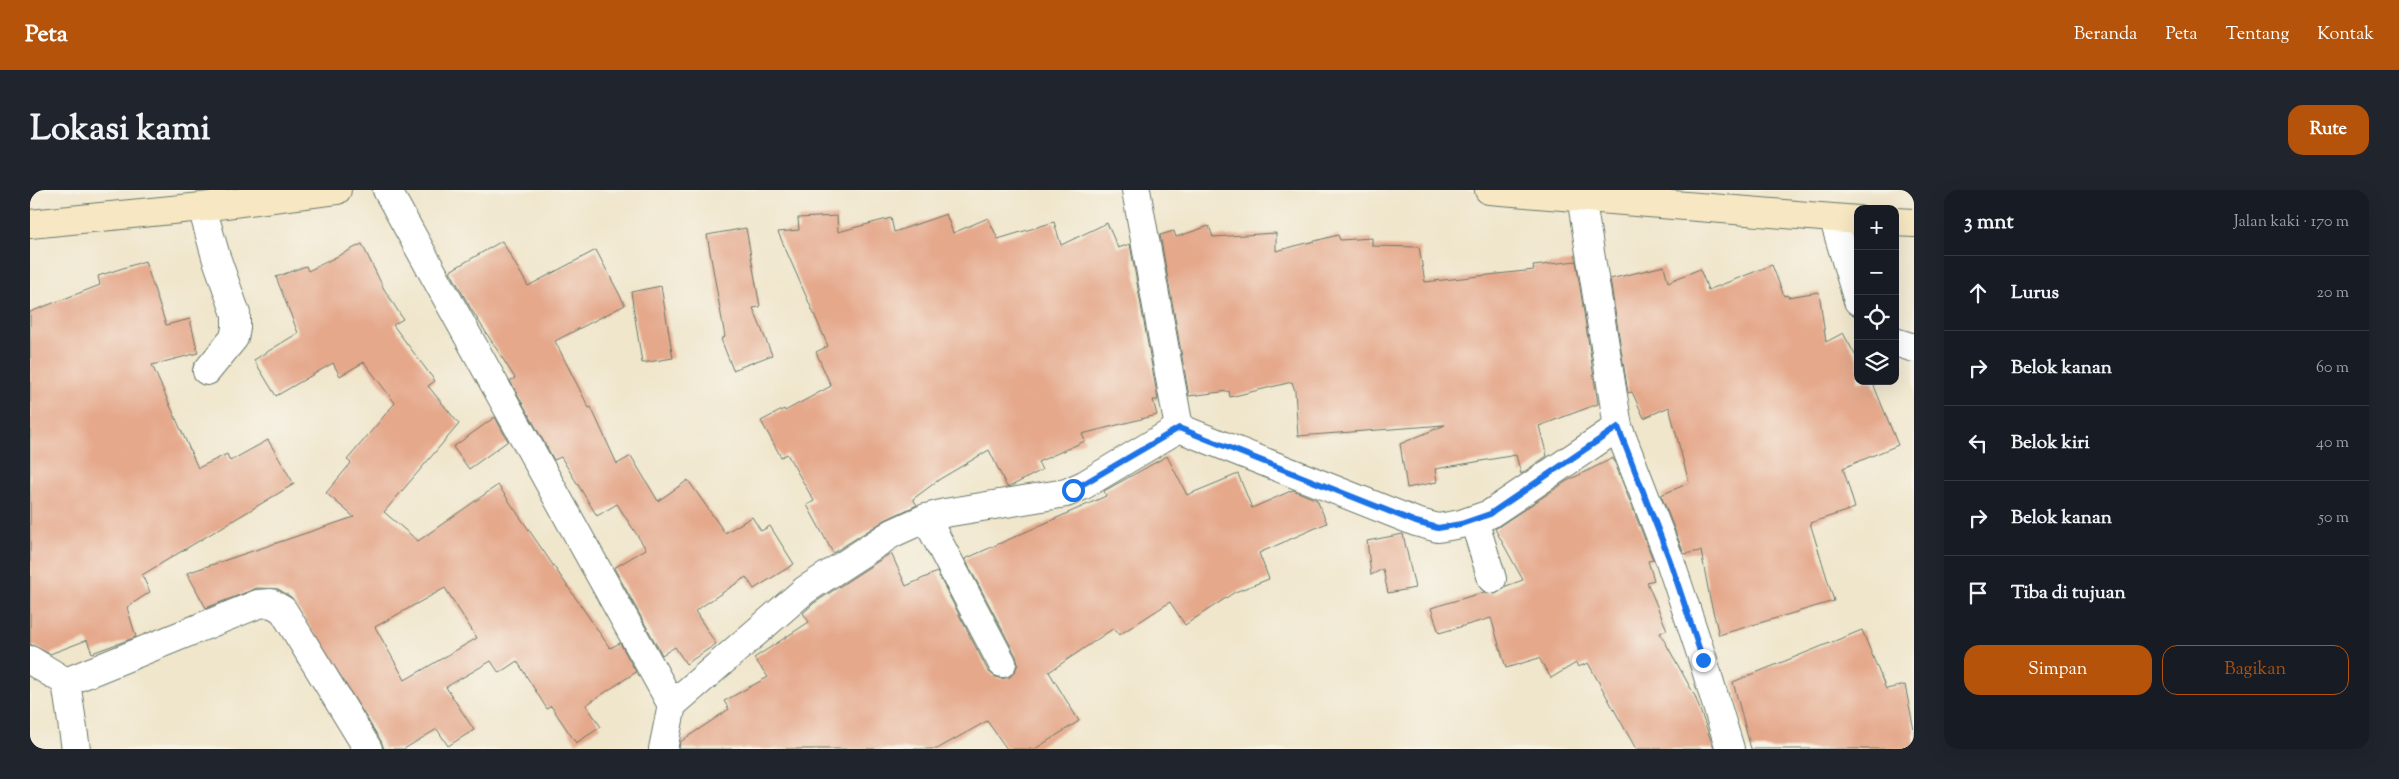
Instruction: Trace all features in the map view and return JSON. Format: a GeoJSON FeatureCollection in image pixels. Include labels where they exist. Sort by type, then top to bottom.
{"type":"FeatureCollection","features":[{"type":"Feature","properties":{"kind":"main road"},"geometry":{"type":"LineString","coordinates":[[30,224],[202,207],[337,190]]}},
{"type":"Feature","properties":{"kind":"main road"},"geometry":{"type":"LineString","coordinates":[[1489,190],[1581,194],[1846,220]]}},
{"type":"Feature","properties":{"kind":"main road"},"geometry":{"type":"LineString","coordinates":[[1899,222],[1914,222]]}},
{"type":"Feature","properties":{"kind":"street"},"geometry":{"type":"LineString","coordinates":[[387,190],[672,705]]}},
{"type":"Feature","properties":{"kind":"street"},"geometry":{"type":"LineString","coordinates":[[1136,190],[1179,428]]}},
{"type":"Feature","properties":{"kind":"street"},"geometry":{"type":"LineString","coordinates":[[1581,194],[1618,427],[1669,558],[1730,749]]}},
{"type":"Feature","properties":{"kind":"street"},"geometry":{"type":"LineString","coordinates":[[202,207],[216,257],[236,314],[234,338],[207,371]]}},
{"type":"Feature","properties":{"kind":"street"},"geometry":{"type":"LineString","coordinates":[[1846,220],[1857,295]]}},
{"type":"Feature","properties":{"kind":"street"},"geometry":{"type":"LineString","coordinates":[[1899,343],[1914,348]]}},
{"type":"Feature","properties":{"kind":"street"},"geometry":{"type":"LineString","coordinates":[[1179,428],[1416,522],[1438,528],[1474,520],[1490,514],[1618,427]]}},
{"type":"Feature","properties":{"kind":"street"},"geometry":{"type":"LineString","coordinates":[[663,749],[672,705],[805,590],[893,533],[926,518],[945,513],[1066,494],[1179,428]]}},
{"type":"Feature","properties":{"kind":"street"},"geometry":{"type":"LineString","coordinates":[[926,518],[1002,663]]}},
{"type":"Feature","properties":{"kind":"street"},"geometry":{"type":"LineString","coordinates":[[1474,520],[1492,579]]}},
{"type":"Feature","properties":{"kind":"street"},"geometry":{"type":"LineString","coordinates":[[66,682],[258,604],[271,603],[283,610],[368,749]]}},
{"type":"Feature","properties":{"kind":"street"},"geometry":{"type":"LineString","coordinates":[[30,660],[66,682]]}},
{"type":"Feature","properties":{"kind":"street"},"geometry":{"type":"LineString","coordinates":[[66,682],[76,749]]}},
{"type":"Feature","properties":{"kind":"building"},"geometry":{"type":"Polygon","coordinates":[[[946,214],[953,233],[988,218],[998,239],[1054,222],[1061,245],[1107,223],[1118,248],[1130,244],[1158,400],[1153,400],[1157,415],[1082,434],[1085,441],[1038,462],[1042,470],[1007,487],[989,450],[940,479],[913,499],[917,505],[885,520],[833,553],[807,505],[814,501],[787,454],[781,457],[761,421],[784,409],[785,411],[831,386],[816,352],[828,346],[778,232],[799,230],[798,218],[837,216],[838,232],[891,218],[894,232],[946,214]]]}},
{"type":"Feature","properties":{"kind":"building"},"geometry":{"type":"Polygon","coordinates":[[[1209,226],[1213,237],[1276,233],[1276,251],[1338,235],[1340,240],[1372,238],[1372,246],[1419,247],[1425,282],[1534,270],[1533,266],[1576,261],[1598,404],[1539,426],[1547,456],[1521,474],[1516,455],[1435,469],[1437,482],[1407,488],[1400,444],[1445,425],[1298,436],[1295,391],[1292,382],[1230,397],[1229,391],[1189,396],[1160,235],[1174,231],[1176,237],[1209,226]]]}},
{"type":"Feature","properties":{"kind":"building"},"geometry":{"type":"Polygon","coordinates":[[[746,228],[760,307],[753,308],[772,355],[733,370],[721,339],[725,337],[707,235],[746,228]]]}},
{"type":"Feature","properties":{"kind":"building"},"geometry":{"type":"Polygon","coordinates":[[[502,241],[528,286],[596,250],[625,305],[555,341],[589,408],[591,407],[617,464],[631,456],[658,501],[688,480],[725,533],[752,517],[761,531],[770,526],[794,564],[754,589],[746,577],[695,611],[716,644],[686,664],[675,647],[662,655],[614,568],[646,549],[617,504],[597,516],[561,457],[554,460],[510,381],[515,378],[471,309],[450,271],[502,241]]]}},
{"type":"Feature","properties":{"kind":"building"},"geometry":{"type":"Polygon","coordinates":[[[362,244],[384,289],[403,319],[393,325],[435,381],[428,386],[459,424],[384,512],[418,541],[498,485],[610,648],[620,643],[636,672],[586,705],[601,727],[576,743],[551,706],[547,709],[517,661],[499,673],[491,661],[446,687],[474,730],[448,746],[437,729],[404,749],[384,749],[381,741],[291,597],[278,589],[257,588],[206,608],[187,573],[354,517],[326,493],[351,463],[347,460],[395,403],[364,362],[340,376],[333,363],[276,396],[254,360],[298,333],[276,277],[306,266],[308,271],[362,244]],[[445,588],[375,627],[405,680],[477,638],[445,588]]]}},
{"type":"Feature","properties":{"kind":"building"},"geometry":{"type":"Polygon","coordinates":[[[145,261],[166,325],[190,319],[198,353],[152,365],[198,468],[227,454],[230,461],[268,440],[294,484],[142,575],[150,592],[127,607],[136,637],[92,653],[87,640],[50,654],[30,644],[30,312],[100,285],[98,276],[145,261]]]}},
{"type":"Feature","properties":{"kind":"building"},"geometry":{"type":"Polygon","coordinates":[[[1772,265],[1784,296],[1819,292],[1826,342],[1843,333],[1854,353],[1854,385],[1874,385],[1898,445],[1843,468],[1855,508],[1810,523],[1834,601],[1719,635],[1701,551],[1684,554],[1661,495],[1689,483],[1669,407],[1644,418],[1632,392],[1628,393],[1610,279],[1664,266],[1668,282],[1700,269],[1708,290],[1772,265]]]}},
{"type":"Feature","properties":{"kind":"building"},"geometry":{"type":"Polygon","coordinates":[[[661,286],[673,358],[642,363],[631,292],[661,286]]]}},
{"type":"Feature","properties":{"kind":"building"},"geometry":{"type":"Polygon","coordinates":[[[495,417],[508,441],[469,469],[453,447],[495,417]]]}},
{"type":"Feature","properties":{"kind":"building"},"geometry":{"type":"Polygon","coordinates":[[[1167,456],[1187,495],[1238,474],[1252,508],[1293,490],[1317,500],[1327,523],[1259,553],[1269,579],[1235,592],[1185,625],[1170,602],[1119,635],[1114,628],[1049,672],[1079,721],[1035,749],[1007,749],[987,721],[937,749],[679,749],[680,742],[729,709],[724,701],[768,677],[754,658],[809,622],[803,613],[814,603],[891,553],[906,586],[937,572],[988,671],[1001,679],[1010,677],[1018,664],[1016,656],[965,559],[1106,496],[1104,491],[1167,456]]]}},
{"type":"Feature","properties":{"kind":"building"},"geometry":{"type":"Polygon","coordinates":[[[1613,458],[1653,560],[1648,561],[1654,580],[1647,582],[1667,630],[1660,633],[1695,696],[1714,749],[1636,749],[1588,663],[1578,667],[1576,663],[1551,678],[1539,658],[1506,668],[1491,618],[1439,633],[1431,608],[1484,592],[1496,594],[1506,586],[1523,580],[1495,529],[1567,481],[1613,458]]]}},
{"type":"Feature","properties":{"kind":"building"},"geometry":{"type":"Polygon","coordinates":[[[1403,534],[1415,588],[1388,593],[1383,569],[1371,575],[1367,541],[1403,534]]]}},
{"type":"Feature","properties":{"kind":"building"},"geometry":{"type":"Polygon","coordinates":[[[1862,630],[1886,689],[1905,685],[1914,730],[1914,749],[1751,749],[1733,682],[1862,630]]]}},
{"type":"Feature","properties":{"kind":"route"},"geometry":{"type":"LineString","coordinates":[[1073,490],[1179,428],[1416,522],[1438,528],[1461,524],[1490,514],[1618,427],[1669,558],[1703,660]]}}]}
